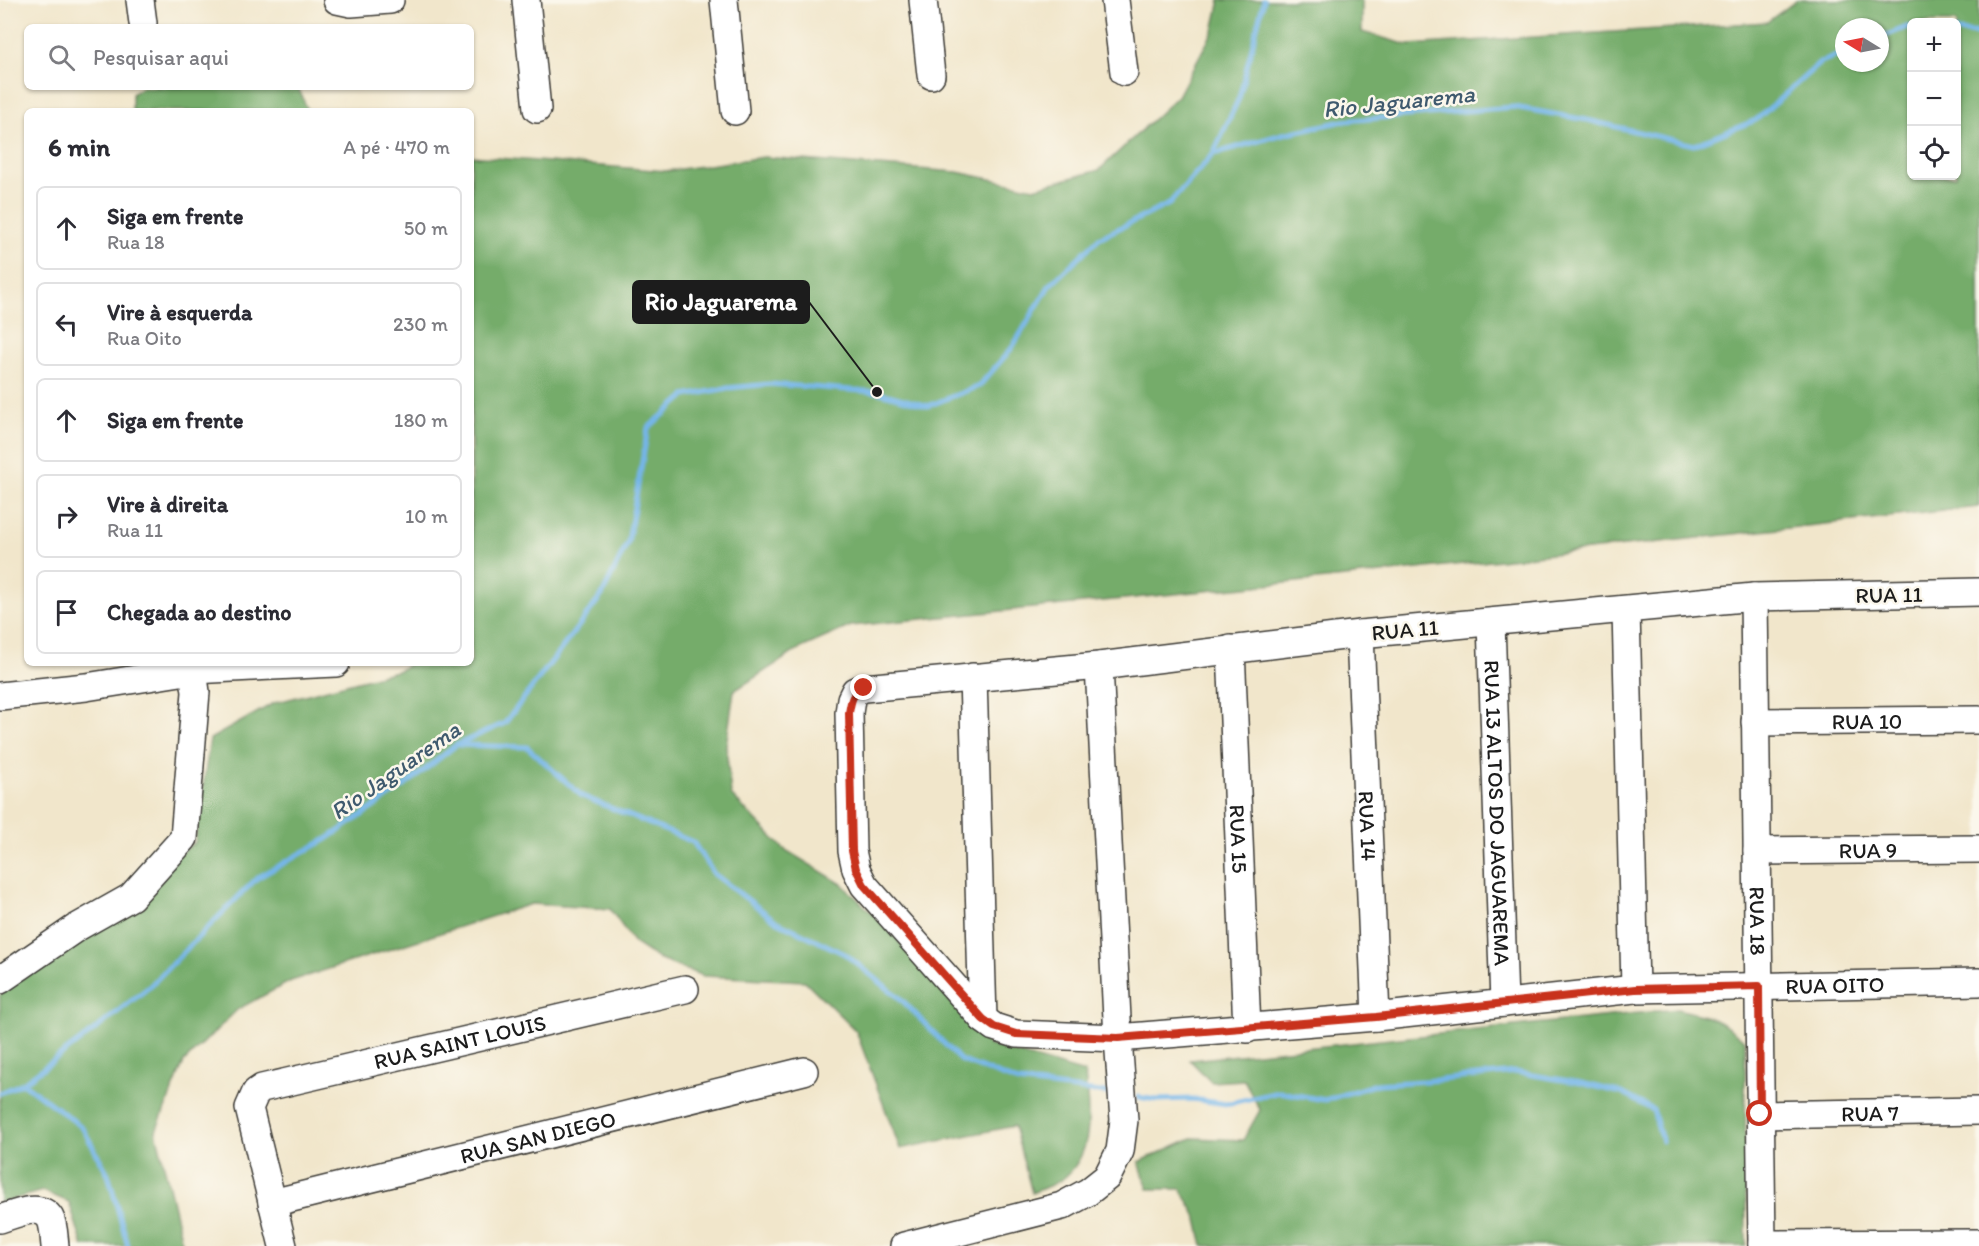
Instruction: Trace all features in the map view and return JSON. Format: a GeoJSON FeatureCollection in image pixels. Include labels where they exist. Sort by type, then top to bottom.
{"type":"FeatureCollection","features":[{"type":"Feature","properties":{"kind":"street"},"geometry":{"type":"LineString","coordinates":[[337,0],[351,3],[390,0]]}},
{"type":"Feature","properties":{"kind":"street"},"geometry":{"type":"LineString","coordinates":[[526,0],[537,109]]}},
{"type":"Feature","properties":{"kind":"street"},"geometry":{"type":"LineString","coordinates":[[724,0],[735,111]]}},
{"type":"Feature","properties":{"kind":"street"},"geometry":{"type":"LineString","coordinates":[[923,0],[931,75]]}},
{"type":"Feature","properties":{"kind":"street"},"geometry":{"type":"LineString","coordinates":[[1115,0],[1124,72]]}},
{"type":"Feature","properties":{"kind":"street","name":"RUA 11"},"geometry":{"type":"LineString","coordinates":[[983,1019],[864,885],[856,869],[852,851],[849,713],[855,691],[864,688],[1099,666],[1360,634],[1754,597],[1979,592]]}},
{"type":"Feature","properties":{"kind":"street","name":"RUA 18"},"geometry":{"type":"LineString","coordinates":[[1754,597],[1762,1245]]}},
{"type":"Feature","properties":{"kind":"street"},"geometry":{"type":"LineString","coordinates":[[1626,610],[1635,989]]}},
{"type":"Feature","properties":{"kind":"street","name":"RUA 13 ALTOS DO JAGUAREMA"},"geometry":{"type":"LineString","coordinates":[[1491,622],[1504,1003]]}},
{"type":"Feature","properties":{"kind":"street","name":"RUA 14"},"geometry":{"type":"LineString","coordinates":[[1360,634],[1376,1017]]}},
{"type":"Feature","properties":{"kind":"street","name":"RUA 15"},"geometry":{"type":"LineString","coordinates":[[1231,649],[1247,1029]]}},
{"type":"Feature","properties":{"kind":"street"},"geometry":{"type":"LineString","coordinates":[[1,698],[194,675],[300,666]]}},
{"type":"Feature","properties":{"kind":"street"},"geometry":{"type":"LineString","coordinates":[[904,1246],[1062,1206],[1088,1192],[1107,1177],[1120,1151],[1124,1120],[1099,666]]}},
{"type":"Feature","properties":{"kind":"street"},"geometry":{"type":"LineString","coordinates":[[0,980],[76,928],[131,897],[184,838],[194,675]]}},
{"type":"Feature","properties":{"kind":"street"},"geometry":{"type":"LineString","coordinates":[[974,677],[983,1019]]}},
{"type":"Feature","properties":{"kind":"street","name":"RUA 10"},"geometry":{"type":"LineString","coordinates":[[1755,722],[1979,720]]}},
{"type":"Feature","properties":{"kind":"street","name":"RUA 9"},"geometry":{"type":"LineString","coordinates":[[1757,851],[1979,849]]}},
{"type":"Feature","properties":{"kind":"street","name":"RUA OITO"},"geometry":{"type":"LineString","coordinates":[[983,1019],[994,1027],[1016,1034],[1118,1038],[1376,1017],[1635,989],[1979,982]]}},
{"type":"Feature","properties":{"kind":"street","name":"RUA SAINT LOUIS"},"geometry":{"type":"LineString","coordinates":[[272,1203],[249,1108],[256,1092],[262,1088],[685,989]]}},
{"type":"Feature","properties":{"kind":"street","name":"RUA SAN DIEGO"},"geometry":{"type":"LineString","coordinates":[[272,1203],[804,1071]]}},
{"type":"Feature","properties":{"kind":"street","name":"RUA 7"},"geometry":{"type":"LineString","coordinates":[[1760,1114],[1979,1111]]}},
{"type":"Feature","properties":{"kind":"street"},"geometry":{"type":"LineString","coordinates":[[272,1203],[283,1246]]}},
{"type":"Feature","properties":{"kind":"street"},"geometry":{"type":"LineString","coordinates":[[0,1219],[34,1210],[43,1212],[50,1218],[55,1246]]}},
{"type":"Feature","properties":{"kind":"street"},"geometry":{"type":"LineString","coordinates":[[1762,1245],[1979,1243]]}},
{"type":"Feature","properties":{"kind":"green space"},"geometry":{"type":"Polygon","coordinates":[[[1220,0],[1362,0],[1362,32],[1408,45],[1767,22],[1797,0],[1979,0],[1979,507],[1336,578],[851,626],[799,649],[734,691],[726,746],[731,795],[784,849],[842,884],[891,932],[989,1045],[1085,1073],[1088,1128],[1082,1153],[1076,1165],[1063,1179],[1032,1193],[1014,1126],[900,1149],[856,1031],[805,981],[703,976],[660,960],[634,943],[610,909],[531,904],[291,981],[238,1009],[184,1062],[156,1131],[183,1246],[83,1246],[69,1202],[42,1191],[0,1203],[0,995],[195,842],[210,739],[274,703],[400,670],[406,666],[474,666],[474,156],[667,171],[764,157],[957,172],[1034,188],[1099,170],[1178,96],[1213,31],[1220,0]]]}},
{"type":"Feature","properties":{"kind":"green space"},"geometry":{"type":"Polygon","coordinates":[[[138,90],[299,90],[307,108],[132,108],[132,94],[138,90]]]}},
{"type":"Feature","properties":{"kind":"green space"},"geometry":{"type":"Polygon","coordinates":[[[1677,1009],[1714,1019],[1745,1041],[1746,1246],[1203,1246],[1196,1215],[1181,1189],[1148,1189],[1139,1162],[1192,1138],[1243,1140],[1260,1110],[1244,1080],[1211,1082],[1190,1060],[1677,1009]]]}},
{"type":"Feature","properties":{"kind":"waterway"},"geometry":{"type":"LineString","coordinates":[[1213,154],[1239,98],[1264,0]]}},
{"type":"Feature","properties":{"kind":"waterway","name":"Rio Jaguarema"},"geometry":{"type":"LineString","coordinates":[[1889,34],[1907,27]]}},
{"type":"Feature","properties":{"kind":"waterway","name":"Rio Jaguarema"},"geometry":{"type":"LineString","coordinates":[[1961,31],[1979,33]]}},
{"type":"Feature","properties":{"kind":"waterway","name":"Rio Jaguarema"},"geometry":{"type":"LineString","coordinates":[[0,1093],[23,1083],[149,987],[257,878],[327,839],[403,787],[456,745],[505,723],[602,595],[628,542],[648,428],[685,396],[728,388],[770,384],[877,392],[928,406],[979,386],[1012,348],[1049,286],[1099,238],[1169,204],[1213,154],[1283,134],[1343,121],[1514,107],[1587,120],[1694,145],[1756,120],[1821,62],[1835,57]]}},
{"type":"Feature","properties":{"kind":"waterway"},"geometry":{"type":"LineString","coordinates":[[459,745],[527,747],[582,796],[693,842],[714,874],[776,921],[845,954],[901,999],[960,1060],[1018,1082],[1107,1093]]}},
{"type":"Feature","properties":{"kind":"waterway"},"geometry":{"type":"LineString","coordinates":[[1138,1097],[1157,1100],[1192,1099],[1226,1104],[1279,1092],[1325,1100],[1377,1084],[1515,1072],[1581,1083],[1622,1093],[1653,1110],[1662,1141]]}},
{"type":"Feature","properties":{"kind":"waterway"},"geometry":{"type":"LineString","coordinates":[[23,1083],[82,1127],[108,1174],[128,1246]]}},
{"type":"Feature","properties":{"kind":"place","name":"Rio Jaguarema"},"geometry":{"type":"Point","coordinates":[877,392]}},
{"type":"Feature","properties":{"kind":"route"},"geometry":{"type":"LineString","coordinates":[[864,688],[855,691],[849,713],[852,851],[856,869],[864,885],[933,961],[961,996],[994,1027],[1016,1034],[1118,1038],[1376,1017],[1635,989],[1759,986],[1760,1114]]}}]}
